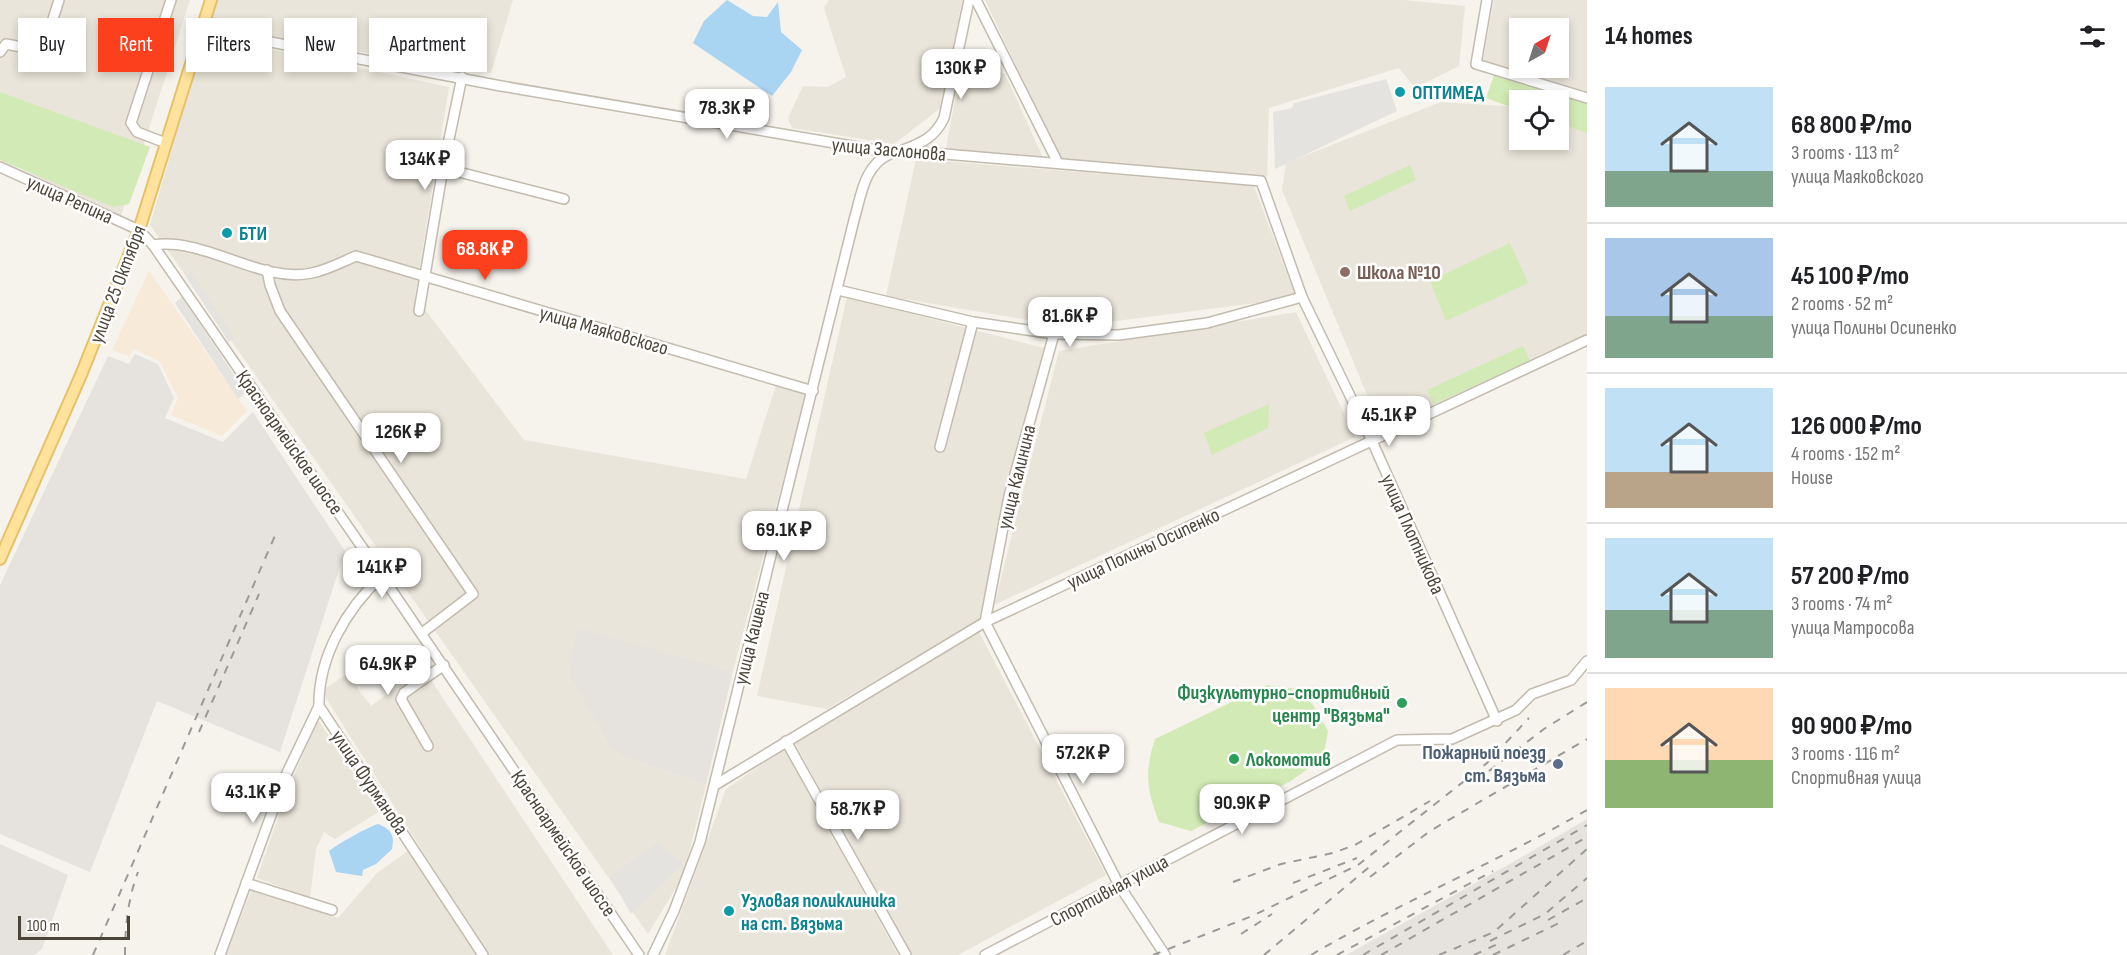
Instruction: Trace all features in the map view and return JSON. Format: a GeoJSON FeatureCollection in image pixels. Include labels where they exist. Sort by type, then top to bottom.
{"type":"FeatureCollection","features":[{"type":"Feature","properties":{"kind":"main road","name":"улица 25 Октября"},"geometry":{"type":"LineString","coordinates":[[205,18],[211,0]]}},
{"type":"Feature","properties":{"kind":"main road","name":"улица 25 Октября"},"geometry":{"type":"LineString","coordinates":[[0,559],[81,375],[139,230],[188,72]]}},
{"type":"Feature","properties":{"kind":"street"},"geometry":{"type":"LineString","coordinates":[[0,52],[6,44],[38,50],[47,38],[59,0]]}},
{"type":"Feature","properties":{"kind":"street"},"geometry":{"type":"LineString","coordinates":[[166,143],[137,132],[130,123],[171,0]]}},
{"type":"Feature","properties":{"kind":"street"},"geometry":{"type":"LineString","coordinates":[[893,153],[927,140],[939,129],[944,118],[969,0]]}},
{"type":"Feature","properties":{"kind":"street"},"geometry":{"type":"LineString","coordinates":[[976,0],[1058,163]]}},
{"type":"Feature","properties":{"kind":"street"},"geometry":{"type":"LineString","coordinates":[[1487,0],[1476,64],[1587,99]]}},
{"type":"Feature","properties":{"kind":"street","name":"улица Заслонова"},"geometry":{"type":"LineString","coordinates":[[272,42],[774,135],[893,153],[921,152],[1261,180]]}},
{"type":"Feature","properties":{"kind":"street"},"geometry":{"type":"LineString","coordinates":[[419,310],[443,168],[462,76]]}},
{"type":"Feature","properties":{"kind":"street","name":"улица Кашена"},"geometry":{"type":"LineString","coordinates":[[653,955],[693,866],[854,220],[870,169],[881,158],[893,153]]}},
{"type":"Feature","properties":{"kind":"street","name":"улица Репина"},"geometry":{"type":"LineString","coordinates":[[0,167],[139,230]]}},
{"type":"Feature","properties":{"kind":"street"},"geometry":{"type":"LineString","coordinates":[[443,168],[564,199]]}},
{"type":"Feature","properties":{"kind":"street","name":"улица Плотникова"},"geometry":{"type":"LineString","coordinates":[[1261,180],[1302,297],[1371,441],[1497,721]]}},
{"type":"Feature","properties":{"kind":"street","name":"Красноармейское шоссе"},"geometry":{"type":"LineString","coordinates":[[139,230],[153,244],[422,633],[639,955]]}},
{"type":"Feature","properties":{"kind":"street","name":"улица Маяковского"},"geometry":{"type":"LineString","coordinates":[[153,244],[176,243],[282,274],[312,274],[356,256],[813,391]]}},
{"type":"Feature","properties":{"kind":"street"},"geometry":{"type":"LineString","coordinates":[[267,270],[280,311],[473,594],[422,633]]}},
{"type":"Feature","properties":{"kind":"street"},"geometry":{"type":"LineString","coordinates":[[838,290],[862,293],[972,322],[1054,334],[1119,335],[1207,323],[1302,297]]}},
{"type":"Feature","properties":{"kind":"street"},"geometry":{"type":"LineString","coordinates":[[940,447],[972,322]]}},
{"type":"Feature","properties":{"kind":"street","name":"улица Калинина"},"geometry":{"type":"LineString","coordinates":[[985,622],[1009,496],[1054,334]]}},
{"type":"Feature","properties":{"kind":"street","name":"улица Полины Осипенко"},"geometry":{"type":"LineString","coordinates":[[715,785],[985,622],[1587,340]]}},
{"type":"Feature","properties":{"kind":"street"},"geometry":{"type":"LineString","coordinates":[[220,955],[285,777],[319,706],[318,684],[329,650],[366,590],[382,576]]}},
{"type":"Feature","properties":{"kind":"street"},"geometry":{"type":"LineString","coordinates":[[985,622],[1119,885],[1165,955]]}},
{"type":"Feature","properties":{"kind":"street","name":"Спортивная улица"},"geometry":{"type":"LineString","coordinates":[[985,955],[1397,740],[1452,739],[1497,721],[1516,710],[1532,694],[1571,680],[1587,661]]}},
{"type":"Feature","properties":{"kind":"street"},"geometry":{"type":"LineString","coordinates":[[428,746],[401,699],[404,693],[444,665]]}},
{"type":"Feature","properties":{"kind":"street","name":"улица Фурманова"},"geometry":{"type":"LineString","coordinates":[[319,706],[483,955]]}},
{"type":"Feature","properties":{"kind":"street"},"geometry":{"type":"LineString","coordinates":[[786,741],[906,955]]}},
{"type":"Feature","properties":{"kind":"street"},"geometry":{"type":"LineString","coordinates":[[246,883],[332,910]]}},
{"type":"Feature","properties":{"kind":"shaded area"},"geometry":{"type":"Polygon","coordinates":[[[0,0],[190,0],[174,50],[174,18],[98,18],[98,72],[167,72],[120,219],[0,158],[0,0]]]}},
{"type":"Feature","properties":{"kind":"shaded area"},"geometry":{"type":"Polygon","coordinates":[[[217,0],[513,0],[491,73],[485,72],[487,72],[487,18],[369,18],[369,53],[357,51],[357,18],[284,18],[284,39],[272,37],[272,18],[211,18],[217,0]]]}},
{"type":"Feature","properties":{"kind":"shaded area"},"geometry":{"type":"Polygon","coordinates":[[[829,0],[962,0],[942,107],[894,144],[792,128],[788,118],[803,86],[828,87],[846,77],[824,8],[829,0]]]}},
{"type":"Feature","properties":{"kind":"shaded area"},"geometry":{"type":"Polygon","coordinates":[[[985,0],[1404,0],[1465,6],[1459,66],[1415,88],[1399,68],[1269,108],[1267,177],[1060,160],[985,0]]]}},
{"type":"Feature","properties":{"kind":"shaded area"},"geometry":{"type":"Polygon","coordinates":[[[1494,0],[1587,0],[1587,97],[1534,78],[1569,78],[1569,18],[1509,18],[1509,69],[1483,60],[1494,0]]]}},
{"type":"Feature","properties":{"kind":"shaded area"},"geometry":{"type":"Polygon","coordinates":[[[272,49],[284,52],[284,72],[357,72],[357,67],[369,70],[369,72],[449,87],[415,296],[524,440],[746,479],[776,385],[806,393],[733,671],[577,629],[623,756],[706,785],[683,876],[648,934],[150,225],[194,72],[272,72],[272,49]]]}},
{"type":"Feature","properties":{"kind":"shaded area"},"geometry":{"type":"Polygon","coordinates":[[[963,57],[1005,74],[1045,162],[946,148],[963,57]]]}},
{"type":"Feature","properties":{"kind":"shaded area"},"geometry":{"type":"Polygon","coordinates":[[[1386,79],[1397,111],[1275,169],[1273,112],[1292,108],[1294,103],[1386,79]]]}},
{"type":"Feature","properties":{"kind":"shaded area"},"geometry":{"type":"Polygon","coordinates":[[[1441,102],[1509,106],[1509,150],[1569,150],[1569,111],[1587,112],[1587,344],[1385,438],[1282,190],[1286,163],[1441,102]]]}},
{"type":"Feature","properties":{"kind":"shaded area"},"geometry":{"type":"Polygon","coordinates":[[[916,159],[1254,186],[1296,298],[1069,327],[886,296],[916,159]]]}},
{"type":"Feature","properties":{"kind":"shaded area"},"geometry":{"type":"Polygon","coordinates":[[[149,271],[247,411],[222,436],[171,415],[178,398],[160,362],[134,349],[129,356],[112,350],[149,271]]]}},
{"type":"Feature","properties":{"kind":"shaded area"},"geometry":{"type":"Polygon","coordinates":[[[192,273],[235,338],[229,342],[186,277],[192,273]]]}},
{"type":"Feature","properties":{"kind":"shaded area"},"geometry":{"type":"Polygon","coordinates":[[[182,297],[246,393],[238,399],[175,303],[182,297]]]}},
{"type":"Feature","properties":{"kind":"shaded area"},"geometry":{"type":"Polygon","coordinates":[[[847,297],[1044,348],[980,619],[827,709],[757,696],[847,297]]]}},
{"type":"Feature","properties":{"kind":"shaded area"},"geometry":{"type":"Polygon","coordinates":[[[1296,312],[1355,437],[994,605],[1059,351],[1296,312]]]}},
{"type":"Feature","properties":{"kind":"shaded area"},"geometry":{"type":"Polygon","coordinates":[[[135,354],[158,364],[174,398],[165,418],[223,442],[253,412],[345,551],[280,752],[157,701],[90,872],[0,834],[0,585],[108,356],[129,364],[135,354]]]}},
{"type":"Feature","properties":{"kind":"shaded area"},"geometry":{"type":"Polygon","coordinates":[[[577,628],[733,671],[706,785],[623,756],[610,746],[569,673],[577,628]]]}},
{"type":"Feature","properties":{"kind":"shaded area"},"geometry":{"type":"Polygon","coordinates":[[[979,632],[1106,875],[958,955],[912,955],[795,743],[979,632]]]}},
{"type":"Feature","properties":{"kind":"shaded area"},"geometry":{"type":"Polygon","coordinates":[[[423,668],[613,955],[488,955],[326,698],[324,689],[347,674],[371,706],[423,668]]]}},
{"type":"Feature","properties":{"kind":"shaded area"},"geometry":{"type":"Polygon","coordinates":[[[318,720],[380,811],[335,839],[324,832],[316,849],[310,898],[257,878],[288,789],[318,720]]]}},
{"type":"Feature","properties":{"kind":"shaded area"},"geometry":{"type":"Polygon","coordinates":[[[784,749],[898,955],[665,955],[726,789],[784,749]]]}},
{"type":"Feature","properties":{"kind":"shaded area"},"geometry":{"type":"Polygon","coordinates":[[[1587,819],[1587,955],[1346,955],[1515,861],[1587,819]]]}},
{"type":"Feature","properties":{"kind":"shaded area"},"geometry":{"type":"Polygon","coordinates":[[[658,842],[683,864],[631,914],[610,877],[658,842]]]}},
{"type":"Feature","properties":{"kind":"shaded area"},"geometry":{"type":"Polygon","coordinates":[[[0,844],[68,875],[42,949],[34,955],[0,955],[0,844]]]}},
{"type":"Feature","properties":{"kind":"shaded area"},"geometry":{"type":"Polygon","coordinates":[[[408,851],[477,955],[226,955],[251,891],[338,918],[377,873],[408,851]]]}},
{"type":"Feature","properties":{"kind":"green space"},"geometry":{"type":"Polygon","coordinates":[[[1494,75],[1542,90],[1509,90],[1509,106],[1486,98],[1494,75]]]}},
{"type":"Feature","properties":{"kind":"green space"},"geometry":{"type":"Polygon","coordinates":[[[0,92],[150,147],[129,204],[113,207],[0,160],[0,92]]]}},
{"type":"Feature","properties":{"kind":"green space"},"geometry":{"type":"Polygon","coordinates":[[[1569,98],[1587,104],[1587,133],[1569,127],[1569,98]]]}},
{"type":"Feature","properties":{"kind":"green space"},"geometry":{"type":"Polygon","coordinates":[[[1410,165],[1416,180],[1350,211],[1344,196],[1410,165]]]}},
{"type":"Feature","properties":{"kind":"green space"},"geometry":{"type":"Polygon","coordinates":[[[1510,243],[1528,283],[1446,321],[1430,281],[1510,243]]]}},
{"type":"Feature","properties":{"kind":"green space"},"geometry":{"type":"Polygon","coordinates":[[[1523,346],[1530,361],[1434,404],[1427,390],[1523,346]]]}},
{"type":"Feature","properties":{"kind":"green space"},"geometry":{"type":"Polygon","coordinates":[[[1269,404],[1268,428],[1212,455],[1204,433],[1269,404]]]}},
{"type":"Feature","properties":{"kind":"green space","name":"Локомотив"},"geometry":{"type":"Polygon","coordinates":[[[1267,685],[1297,689],[1313,705],[1328,731],[1325,748],[1316,763],[1291,781],[1191,831],[1159,822],[1148,781],[1149,762],[1155,739],[1267,685]]]}},
{"type":"Feature","properties":{"kind":"water"},"geometry":{"type":"Polygon","coordinates":[[[727,0],[753,16],[767,17],[778,2],[781,32],[802,50],[791,72],[772,96],[693,43],[704,21],[727,0]]]}},
{"type":"Feature","properties":{"kind":"water"},"geometry":{"type":"Polygon","coordinates":[[[378,824],[391,833],[392,849],[376,864],[363,870],[362,876],[336,872],[329,851],[378,824]]]}},
{"type":"Feature","properties":{"kind":"railway"},"geometry":{"type":"LineString","coordinates":[[93,955],[277,531]]}},
{"type":"Feature","properties":{"kind":"railway"},"geometry":{"type":"LineString","coordinates":[[199,732],[259,594]]}},
{"type":"Feature","properties":{"kind":"railway"},"geometry":{"type":"LineString","coordinates":[[1489,771],[1544,729],[1587,702]]}},
{"type":"Feature","properties":{"kind":"railway"},"geometry":{"type":"LineString","coordinates":[[1153,955],[1252,916],[1358,865],[1487,763],[1529,718]]}},
{"type":"Feature","properties":{"kind":"railway"},"geometry":{"type":"LineString","coordinates":[[1370,877],[1430,831],[1587,739]]}},
{"type":"Feature","properties":{"kind":"railway"},"geometry":{"type":"LineString","coordinates":[[1233,882],[1281,864],[1333,853],[1355,845],[1430,801]]}},
{"type":"Feature","properties":{"kind":"railway"},"geometry":{"type":"LineString","coordinates":[[1311,955],[1379,917],[1587,810]]}},
{"type":"Feature","properties":{"kind":"railway"},"geometry":{"type":"LineString","coordinates":[[1363,955],[1587,825]]}},
{"type":"Feature","properties":{"kind":"railway"},"geometry":{"type":"LineString","coordinates":[[1381,955],[1587,837]]}},
{"type":"Feature","properties":{"kind":"railway"},"geometry":{"type":"LineString","coordinates":[[1439,955],[1494,932],[1587,849]]}},
{"type":"Feature","properties":{"kind":"railway"},"geometry":{"type":"LineString","coordinates":[[1293,883],[1357,858]]}},
{"type":"Feature","properties":{"kind":"railway"},"geometry":{"type":"LineString","coordinates":[[1264,955],[1374,863]]}},
{"type":"Feature","properties":{"kind":"railway"},"geometry":{"type":"LineString","coordinates":[[1337,955],[1493,871]]}},
{"type":"Feature","properties":{"kind":"railway"},"geometry":{"type":"LineString","coordinates":[[125,955],[128,913],[138,872]]}},
{"type":"Feature","properties":{"kind":"railway"},"geometry":{"type":"LineString","coordinates":[[1490,941],[1545,914],[1587,878]]}},
{"type":"Feature","properties":{"kind":"railway"},"geometry":{"type":"LineString","coordinates":[[1548,920],[1587,898]]}},
{"type":"Feature","properties":{"kind":"railway"},"geometry":{"type":"LineString","coordinates":[[1241,934],[1272,914]]}},
{"type":"Feature","properties":{"kind":"railway"},"geometry":{"type":"LineString","coordinates":[[1493,955],[1561,922]]}},
{"type":"Feature","properties":{"kind":"railway"},"geometry":{"type":"LineString","coordinates":[[1563,955],[1587,941]]}},
{"type":"Feature","properties":{"kind":"railway"},"geometry":{"type":"LineString","coordinates":[[1474,955],[1502,942]]}},
{"type":"Feature","properties":{"kind":"place","name":"ОПТИМЕД"},"geometry":{"type":"Point","coordinates":[1400,92]}},
{"type":"Feature","properties":{"kind":"place","name":"БТИ"},"geometry":{"type":"Point","coordinates":[227,233]}},
{"type":"Feature","properties":{"kind":"place","name":"Школа №10"},"geometry":{"type":"Point","coordinates":[1345,272]}},
{"type":"Feature","properties":{"kind":"place","name":"Физкультурно-спортивный центр \"Вязьма\""},"geometry":{"type":"Point","coordinates":[1402,703]}},
{"type":"Feature","properties":{"kind":"place","name":"Локомотив"},"geometry":{"type":"Point","coordinates":[1234,759]}},
{"type":"Feature","properties":{"kind":"place","name":"Пожарный поезд ст. Вязьма"},"geometry":{"type":"Point","coordinates":[1558,764]}},
{"type":"Feature","properties":{"kind":"place","name":"Узловая поликлиника на ст. Вязьма"},"geometry":{"type":"Point","coordinates":[729,911]}}]}
